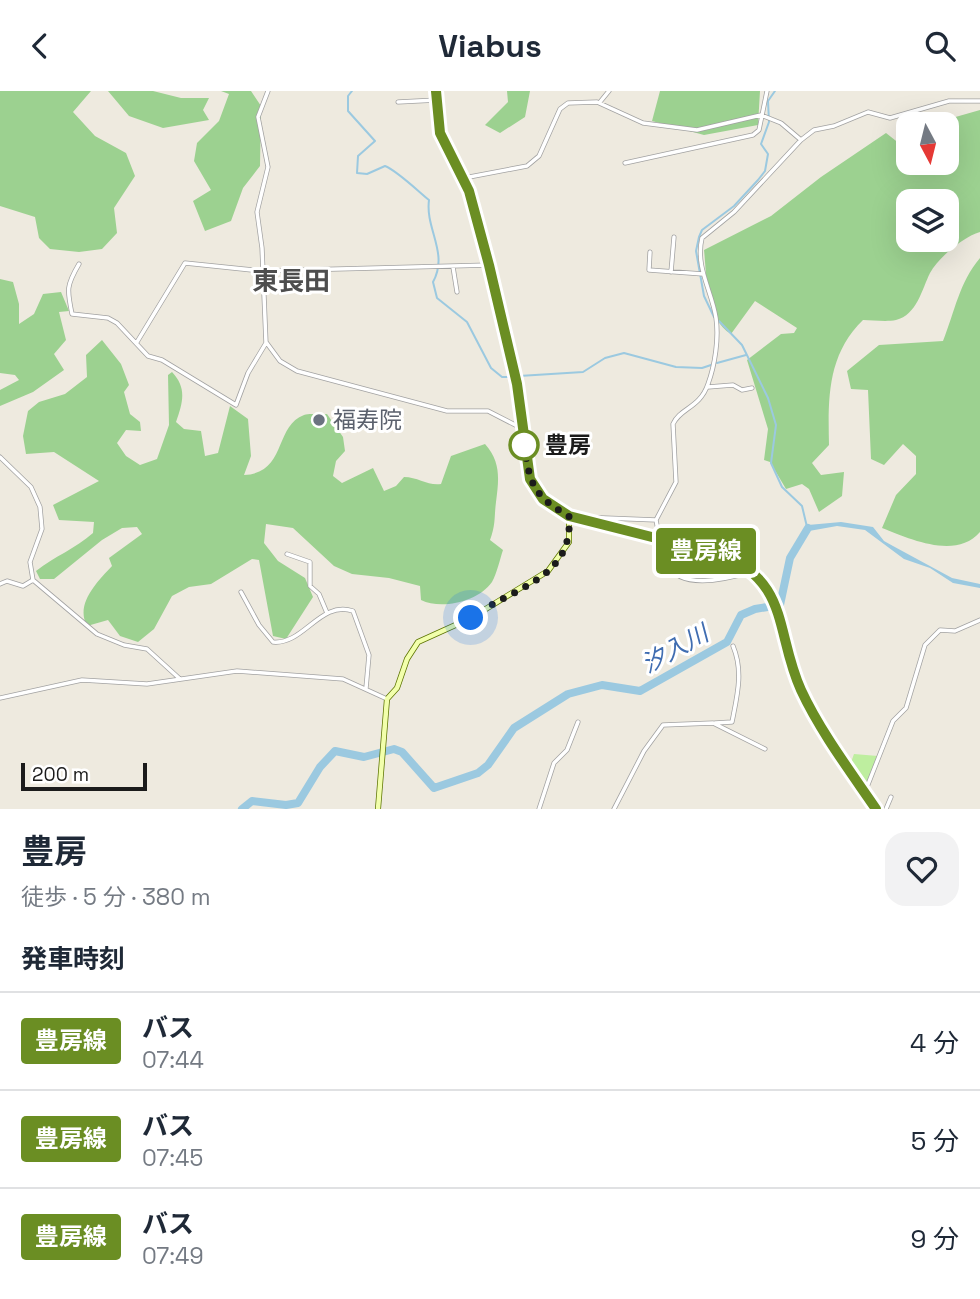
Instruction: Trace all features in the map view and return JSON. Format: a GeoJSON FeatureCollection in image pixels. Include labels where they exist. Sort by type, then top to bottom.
{"type":"FeatureCollection","features":[{"type":"Feature","properties":{"kind":"main road"},"geometry":{"type":"LineString","coordinates":[[436,91],[442,139],[464,178],[489,265],[517,384],[527,470],[533,486],[550,505],[569,516],[719,554],[752,571],[770,593],[780,614],[801,691],[876,809]]}},
{"type":"Feature","properties":{"kind":"street"},"geometry":{"type":"LineString","coordinates":[[79,264],[69,280],[67,292],[72,314],[108,318],[137,342],[148,356],[162,360],[236,405],[265,341],[257,212],[268,167],[258,117],[268,91]]}},
{"type":"Feature","properties":{"kind":"street"},"geometry":{"type":"LineString","coordinates":[[600,102],[609,91]]}},
{"type":"Feature","properties":{"kind":"street"},"geometry":{"type":"LineString","coordinates":[[625,163],[753,135],[759,130],[767,91]]}},
{"type":"Feature","properties":{"kind":"street"},"geometry":{"type":"LineString","coordinates":[[398,102],[437,100]]}},
{"type":"Feature","properties":{"kind":"street"},"geometry":{"type":"LineString","coordinates":[[752,571],[698,582],[672,571],[665,559],[656,520],[676,482],[673,424],[680,415],[696,405],[712,369],[717,323],[700,274],[699,253],[704,235],[734,212],[801,140],[814,130],[834,126],[869,112],[890,118],[949,101],[980,101]]}},
{"type":"Feature","properties":{"kind":"street"},"geometry":{"type":"LineString","coordinates":[[464,178],[527,166],[539,156],[563,105],[600,102],[643,123],[697,130],[761,115],[801,140]]}},
{"type":"Feature","properties":{"kind":"street"},"geometry":{"type":"LineString","coordinates":[[671,272],[674,237]]}},
{"type":"Feature","properties":{"kind":"street"},"geometry":{"type":"LineString","coordinates":[[650,252],[649,270],[700,274]]}},
{"type":"Feature","properties":{"kind":"street"},"geometry":{"type":"LineString","coordinates":[[137,342],[185,263],[262,271],[489,265]]}},
{"type":"Feature","properties":{"kind":"street"},"geometry":{"type":"LineString","coordinates":[[453,267],[457,292]]}},
{"type":"Feature","properties":{"kind":"street"},"geometry":{"type":"LineString","coordinates":[[265,341],[280,361],[297,371],[447,411],[488,411],[523,429]]}},
{"type":"Feature","properties":{"kind":"street"},"geometry":{"type":"LineString","coordinates":[[706,387],[733,385],[742,390],[752,388]]}},
{"type":"Feature","properties":{"kind":"street"},"geometry":{"type":"LineString","coordinates":[[0,457],[31,487],[40,507],[42,529],[30,558],[33,580],[97,634],[124,645],[147,649],[180,679]]}},
{"type":"Feature","properties":{"kind":"street"},"geometry":{"type":"LineString","coordinates":[[378,809],[387,699],[397,688],[407,659],[418,642],[471,618],[553,566],[569,542],[569,516],[656,520]]}},
{"type":"Feature","properties":{"kind":"street"},"geometry":{"type":"LineString","coordinates":[[287,554],[310,562],[310,586],[319,594],[327,613]]}},
{"type":"Feature","properties":{"kind":"street"},"geometry":{"type":"LineString","coordinates":[[0,584],[7,581],[25,586],[33,580]]}},
{"type":"Feature","properties":{"kind":"street"},"geometry":{"type":"LineString","coordinates":[[241,592],[273,642],[291,639],[327,613],[345,609],[353,611],[371,664],[366,688]]}},
{"type":"Feature","properties":{"kind":"street"},"geometry":{"type":"LineString","coordinates":[[865,793],[893,721],[906,708],[917,664],[927,642],[940,630],[955,631],[980,620]]}},
{"type":"Feature","properties":{"kind":"street"},"geometry":{"type":"LineString","coordinates":[[614,809],[644,751],[663,725],[732,722],[740,676],[740,663],[733,646]]}},
{"type":"Feature","properties":{"kind":"street"},"geometry":{"type":"LineString","coordinates":[[0,698],[82,680],[147,684],[223,671],[288,673],[343,679],[387,699]]}},
{"type":"Feature","properties":{"kind":"street"},"geometry":{"type":"LineString","coordinates":[[539,809],[554,762],[566,750],[578,722]]}},
{"type":"Feature","properties":{"kind":"street"},"geometry":{"type":"LineString","coordinates":[[713,723],[765,749]]}},
{"type":"Feature","properties":{"kind":"street"},"geometry":{"type":"LineString","coordinates":[[886,809],[891,797]]}},
{"type":"Feature","properties":{"kind":"green space"},"geometry":{"type":"Polygon","coordinates":[[[0,91],[91,91],[73,112],[95,136],[126,153],[135,176],[114,208],[117,233],[102,249],[79,252],[50,249],[39,238],[35,217],[0,206],[0,91]]]}},
{"type":"Feature","properties":{"kind":"green space"},"geometry":{"type":"Polygon","coordinates":[[[108,91],[153,91],[181,98],[209,98],[203,110],[209,120],[163,128],[129,116],[108,91]]]}},
{"type":"Feature","properties":{"kind":"green space"},"geometry":{"type":"Polygon","coordinates":[[[221,91],[251,91],[261,106],[260,166],[243,188],[231,221],[205,231],[193,201],[211,190],[194,161],[197,143],[219,121],[229,94],[221,91]]]}},
{"type":"Feature","properties":{"kind":"green space"},"geometry":{"type":"Polygon","coordinates":[[[507,91],[530,91],[525,117],[500,133],[485,125],[508,102],[507,91]]]}},
{"type":"Feature","properties":{"kind":"green space"},"geometry":{"type":"Polygon","coordinates":[[[660,91],[760,91],[758,125],[704,135],[652,121],[660,91]]]}},
{"type":"Feature","properties":{"kind":"green space"},"geometry":{"type":"Polygon","coordinates":[[[980,110],[980,232],[959,243],[959,189],[896,189],[896,252],[948,252],[930,273],[918,301],[909,313],[896,320],[863,320],[842,348],[832,378],[829,445],[812,463],[821,475],[844,472],[842,496],[819,512],[809,489],[802,484],[786,489],[770,462],[764,460],[768,429],[747,360],[781,334],[794,333],[797,328],[755,301],[731,334],[722,327],[709,296],[704,250],[771,216],[821,177],[886,133],[896,141],[896,175],[959,175],[959,116],[980,110]]]}},
{"type":"Feature","properties":{"kind":"green space"},"geometry":{"type":"Polygon","coordinates":[[[980,258],[980,532],[959,545],[932,545],[882,528],[896,495],[916,474],[916,456],[903,444],[884,465],[871,459],[868,390],[851,389],[847,371],[879,345],[943,341],[962,287],[980,258]]]}},
{"type":"Feature","properties":{"kind":"green space"},"geometry":{"type":"Polygon","coordinates":[[[0,279],[13,282],[19,304],[19,324],[34,314],[43,294],[61,292],[69,311],[59,312],[66,340],[54,354],[64,370],[33,392],[0,406],[0,390],[19,380],[15,375],[0,373],[0,279]]]}},
{"type":"Feature","properties":{"kind":"green space"},"geometry":{"type":"Polygon","coordinates":[[[102,340],[121,364],[129,385],[124,392],[130,414],[140,422],[141,431],[126,430],[117,443],[126,456],[140,465],[157,459],[169,425],[168,375],[172,372],[182,390],[176,422],[184,429],[201,431],[205,456],[218,453],[230,406],[248,419],[251,456],[244,475],[258,472],[267,466],[274,458],[288,429],[306,414],[327,414],[343,437],[345,451],[336,461],[333,476],[342,483],[373,468],[384,491],[396,486],[404,477],[441,484],[451,456],[485,444],[494,457],[498,478],[490,540],[503,550],[492,582],[478,595],[469,599],[449,604],[429,603],[421,600],[420,586],[389,578],[352,574],[334,566],[293,528],[266,524],[264,543],[278,561],[305,578],[313,597],[286,639],[273,636],[259,560],[252,559],[211,584],[189,587],[172,596],[154,629],[138,642],[120,636],[108,620],[87,626],[84,618],[86,602],[94,586],[112,566],[109,558],[142,534],[137,527],[122,528],[102,540],[54,579],[40,579],[36,571],[93,533],[94,522],[59,520],[53,505],[99,481],[54,452],[26,454],[23,436],[28,411],[39,402],[65,394],[87,377],[86,355],[102,340]]]}},
{"type":"Feature","properties":{"kind":"green space"},"geometry":{"type":"Polygon","coordinates":[[[854,754],[878,756],[865,788],[850,765],[854,754]]]}},
{"type":"Feature","properties":{"kind":"water"},"geometry":{"type":"Polygon","coordinates":[[[841,522],[873,527],[884,541],[952,578],[980,584],[980,588],[953,583],[930,568],[904,559],[865,530],[837,526],[809,531],[802,537],[808,525],[841,522]]]}},
{"type":"Feature","properties":{"kind":"waterway"},"geometry":{"type":"LineString","coordinates":[[352,91],[348,96],[348,111],[375,141],[358,156],[357,173],[367,174],[385,166],[429,200],[430,221],[439,261],[433,282],[437,298],[467,322],[491,368],[502,377],[513,377]]}},
{"type":"Feature","properties":{"kind":"waterway"},"geometry":{"type":"LineString","coordinates":[[714,317],[704,296],[696,251],[699,237],[702,230],[734,206],[765,171],[768,154],[761,144],[769,122],[768,101],[775,91]]}},
{"type":"Feature","properties":{"kind":"waterway"},"geometry":{"type":"LineString","coordinates":[[719,321],[742,345],[768,398],[776,425],[771,463],[782,487],[802,506],[807,527]]}},
{"type":"Feature","properties":{"kind":"waterway"},"geometry":{"type":"LineString","coordinates":[[519,376],[583,372],[605,358],[624,353],[676,367],[702,368],[711,365]]}},
{"type":"Feature","properties":{"kind":"waterway"},"geometry":{"type":"LineString","coordinates":[[717,363],[746,355]]}},
{"type":"Feature","properties":{"kind":"waterway","name":"汐入川"},"geometry":{"type":"LineString","coordinates":[[242,809],[252,801],[286,805],[298,803],[320,767],[335,751],[364,757],[394,749],[402,752],[434,788],[478,773],[488,765],[514,728],[568,694],[602,685],[640,691],[727,642],[741,615],[755,609],[780,605],[790,558],[808,528]]}},
{"type":"Feature","properties":{"kind":"bus line","name":"豊房線"},"geometry":{"type":"LineString","coordinates":[[436,91],[440,133],[469,191],[489,265],[517,384],[527,470],[537,493],[550,505],[569,516],[719,554],[744,565],[755,574],[770,593],[780,614],[801,691],[876,809]]}},
{"type":"Feature","properties":{"kind":"place","name":"福寿院"},"geometry":{"type":"Point","coordinates":[319,420]}},
{"type":"Feature","properties":{"kind":"place","name":"豊房"},"geometry":{"type":"Point","coordinates":[524,445]}},
{"type":"Feature","properties":{"kind":"district","name":"東長田"},"geometry":{"type":"Point","coordinates":[291,281]}},
{"type":"Feature","properties":{"kind":"route"},"geometry":{"type":"LineString","coordinates":[[471,618],[548,571],[558,561],[569,542],[569,516],[550,505],[537,493],[527,470],[524,445]]}}]}
